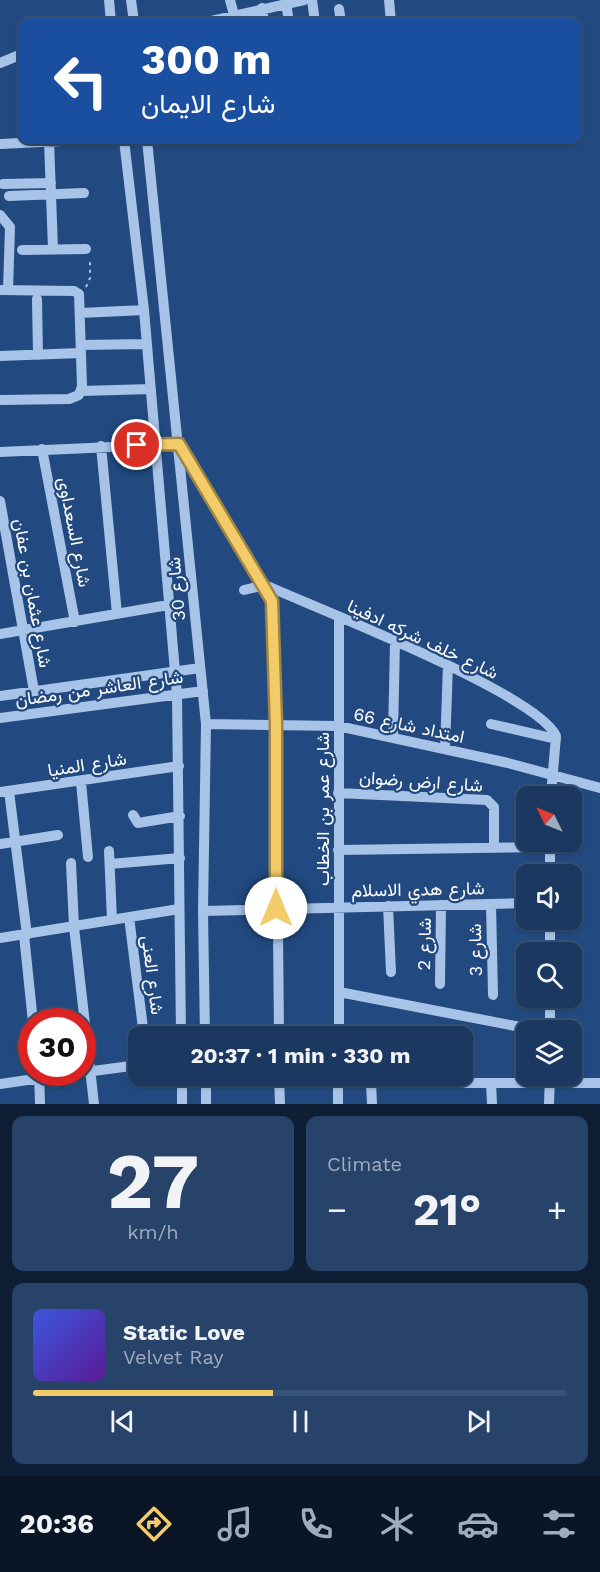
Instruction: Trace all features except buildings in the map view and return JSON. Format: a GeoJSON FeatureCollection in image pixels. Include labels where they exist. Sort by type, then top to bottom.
{"type":"FeatureCollection","features":[{"type":"Feature","properties":{"kind":"street"},"geometry":{"type":"LineString","coordinates":[[108,18],[109,0]]}},
{"type":"Feature","properties":{"kind":"street"},"geometry":{"type":"LineString","coordinates":[[131,0],[133,18]]}},
{"type":"Feature","properties":{"kind":"street"},"geometry":{"type":"LineString","coordinates":[[230,0],[237,17],[262,8],[304,0]]}},
{"type":"Feature","properties":{"kind":"street"},"geometry":{"type":"LineString","coordinates":[[312,0],[314,18]]}},
{"type":"Feature","properties":{"kind":"street"},"geometry":{"type":"LineString","coordinates":[[389,0],[391,18]]}},
{"type":"Feature","properties":{"kind":"street"},"geometry":{"type":"LineString","coordinates":[[286,3],[288,18]]}},
{"type":"Feature","properties":{"kind":"street"},"geometry":{"type":"LineString","coordinates":[[262,8],[263,18]]}},
{"type":"Feature","properties":{"kind":"street"},"geometry":{"type":"LineString","coordinates":[[339,9],[340,18]]}},
{"type":"Feature","properties":{"kind":"street"},"geometry":{"type":"LineString","coordinates":[[0,63],[18,56]]}},
{"type":"Feature","properties":{"kind":"street"},"geometry":{"type":"LineString","coordinates":[[0,144],[18,143]]}},
{"type":"Feature","properties":{"kind":"street"},"geometry":{"type":"LineString","coordinates":[[49,144],[53,249]]}},
{"type":"Feature","properties":{"kind":"street","name":"شارع 30"},"geometry":{"type":"LineString","coordinates":[[124,144],[144,310],[177,694],[181,1026]]}},
{"type":"Feature","properties":{"kind":"street","name":"شارع 30"},"geometry":{"type":"LineString","coordinates":[[147,144],[206,724],[203,910],[205,1026]]}},
{"type":"Feature","properties":{"kind":"street"},"geometry":{"type":"LineString","coordinates":[[2,184],[51,183]]}},
{"type":"Feature","properties":{"kind":"street"},"geometry":{"type":"LineString","coordinates":[[2,184],[8,189],[9,196]]}},
{"type":"Feature","properties":{"kind":"street"},"geometry":{"type":"LineString","coordinates":[[0,204],[9,196],[84,193]]}},
{"type":"Feature","properties":{"kind":"street"},"geometry":{"type":"LineString","coordinates":[[0,215],[10,227],[4,290],[74,291],[80,297],[82,388]]}},
{"type":"Feature","properties":{"kind":"street"},"geometry":{"type":"LineString","coordinates":[[22,250],[86,249]]}},
{"type":"Feature","properties":{"kind":"street"},"geometry":{"type":"LineString","coordinates":[[37,299],[38,355]]}},
{"type":"Feature","properties":{"kind":"street"},"geometry":{"type":"LineString","coordinates":[[80,313],[144,310]]}},
{"type":"Feature","properties":{"kind":"street"},"geometry":{"type":"LineString","coordinates":[[0,356],[38,355],[147,344]]}},
{"type":"Feature","properties":{"kind":"street"},"geometry":{"type":"LineString","coordinates":[[0,400],[69,399],[82,388],[151,389]]}},
{"type":"Feature","properties":{"kind":"street"},"geometry":{"type":"LineString","coordinates":[[0,452],[179,444],[236,543],[265,585],[272,601],[276,724],[279,1026]]}},
{"type":"Feature","properties":{"kind":"street"},"geometry":{"type":"LineString","coordinates":[[102,446],[117,614]]}},
{"type":"Feature","properties":{"kind":"street","name":"شارع السعداوى"},"geometry":{"type":"LineString","coordinates":[[42,449],[75,622]]}},
{"type":"Feature","properties":{"kind":"street","name":"شارع عثمان بن عفان"},"geometry":{"type":"LineString","coordinates":[[1,508],[33,691]]}},
{"type":"Feature","properties":{"kind":"street"},"geometry":{"type":"LineString","coordinates":[[0,573],[12,572]]}},
{"type":"Feature","properties":{"kind":"street"},"geometry":{"type":"LineString","coordinates":[[244,590],[265,585]]}},
{"type":"Feature","properties":{"kind":"street","name":"شارع خلف شركه ادفينا"},"geometry":{"type":"LineString","coordinates":[[265,585],[448,665],[530,711],[552,729],[556,739]]}},
{"type":"Feature","properties":{"kind":"street"},"geometry":{"type":"LineString","coordinates":[[0,634],[168,604]]}},
{"type":"Feature","properties":{"kind":"street","name":"شارع عمر بن الخطاب"},"geometry":{"type":"LineString","coordinates":[[339,618],[339,1026]]}},
{"type":"Feature","properties":{"kind":"street"},"geometry":{"type":"LineString","coordinates":[[393,737],[395,641]]}},
{"type":"Feature","properties":{"kind":"street"},"geometry":{"type":"LineString","coordinates":[[445,749],[448,665]]}},
{"type":"Feature","properties":{"kind":"street","name":"شارع العاشر من رمضان"},"geometry":{"type":"LineString","coordinates":[[0,696],[200,668]]}},
{"type":"Feature","properties":{"kind":"street","name":"شارع العاشر من رمضان"},"geometry":{"type":"LineString","coordinates":[[0,718],[203,691]]}},
{"type":"Feature","properties":{"kind":"street","name":"امتداد شارع 66"},"geometry":{"type":"LineString","coordinates":[[206,724],[338,726],[552,774],[600,788]]}},
{"type":"Feature","properties":{"kind":"street"},"geometry":{"type":"LineString","coordinates":[[490,724],[556,739],[551,786]]}},
{"type":"Feature","properties":{"kind":"street","name":"شارع المنيا"},"geometry":{"type":"LineString","coordinates":[[5,792],[179,766]]}},
{"type":"Feature","properties":{"kind":"street"},"geometry":{"type":"LineString","coordinates":[[81,782],[88,857]]}},
{"type":"Feature","properties":{"kind":"street"},"geometry":{"type":"LineString","coordinates":[[5,792],[16,841],[32,1008]]}},
{"type":"Feature","properties":{"kind":"street","name":"شارع ارض رضوان"},"geometry":{"type":"LineString","coordinates":[[338,793],[487,800],[494,807],[494,848]]}},
{"type":"Feature","properties":{"kind":"street"},"geometry":{"type":"LineString","coordinates":[[133,815],[138,823],[180,816]]}},
{"type":"Feature","properties":{"kind":"street"},"geometry":{"type":"LineString","coordinates":[[0,844],[58,835]]}},
{"type":"Feature","properties":{"kind":"street"},"geometry":{"type":"LineString","coordinates":[[338,850],[516,846]]}},
{"type":"Feature","properties":{"kind":"street"},"geometry":{"type":"LineString","coordinates":[[109,851],[112,920]]}},
{"type":"Feature","properties":{"kind":"street"},"geometry":{"type":"LineString","coordinates":[[110,864],[180,858]]}},
{"type":"Feature","properties":{"kind":"street"},"geometry":{"type":"LineString","coordinates":[[71,863],[80,1008]]}},
{"type":"Feature","properties":{"kind":"street","name":"شارع هدي الاسلام"},"geometry":{"type":"LineString","coordinates":[[203,910],[516,903]]}},
{"type":"Feature","properties":{"kind":"street","name":"شارع 3"},"geometry":{"type":"LineString","coordinates":[[491,904],[493,995]]}},
{"type":"Feature","properties":{"kind":"street","name":"شارع 2"},"geometry":{"type":"LineString","coordinates":[[440,984],[441,905]]}},
{"type":"Feature","properties":{"kind":"street"},"geometry":{"type":"LineString","coordinates":[[388,906],[391,972]]}},
{"type":"Feature","properties":{"kind":"street"},"geometry":{"type":"LineString","coordinates":[[0,938],[179,909]]}},
{"type":"Feature","properties":{"kind":"street","name":"شارع العنى"},"geometry":{"type":"LineString","coordinates":[[129,917],[143,1026]]}},
{"type":"Feature","properties":{"kind":"street"},"geometry":{"type":"LineString","coordinates":[[339,992],[516,1026]]}},
{"type":"Feature","properties":{"kind":"street"},"geometry":{"type":"LineString","coordinates":[[96,1071],[128,1066]]}},
{"type":"Feature","properties":{"kind":"street"},"geometry":{"type":"LineString","coordinates":[[0,1084],[18,1080]]}},
{"type":"Feature","properties":{"kind":"street"},"geometry":{"type":"LineString","coordinates":[[473,1083],[516,1081]]}},
{"type":"Feature","properties":{"kind":"street"},"geometry":{"type":"LineString","coordinates":[[582,1082],[600,1083]]}},
{"type":"Feature","properties":{"kind":"street"},"geometry":{"type":"LineString","coordinates":[[491,1083],[492,1104]]}},
{"type":"Feature","properties":{"kind":"street"},"geometry":{"type":"LineString","coordinates":[[39,1086],[40,1104]]}},
{"type":"Feature","properties":{"kind":"street"},"geometry":{"type":"LineString","coordinates":[[89,1086],[94,1104]]}},
{"type":"Feature","properties":{"kind":"street"},"geometry":{"type":"LineString","coordinates":[[182,1086],[182,1104]]}},
{"type":"Feature","properties":{"kind":"street"},"geometry":{"type":"LineString","coordinates":[[206,1086],[206,1104]]}},
{"type":"Feature","properties":{"kind":"street"},"geometry":{"type":"LineString","coordinates":[[279,1086],[280,1104]]}},
{"type":"Feature","properties":{"kind":"street"},"geometry":{"type":"LineString","coordinates":[[338,1086],[338,1104]]}},
{"type":"Feature","properties":{"kind":"street"},"geometry":{"type":"LineString","coordinates":[[371,1086],[372,1104]]}},
{"type":"Feature","properties":{"kind":"street"},"geometry":{"type":"LineString","coordinates":[[549,1086],[549,1104]]}},
{"type":"Feature","properties":{"kind":"path"},"geometry":{"type":"LineString","coordinates":[[80,297],[90,278],[90,258],[86,249]]}},
{"type":"Feature","properties":{"kind":"route"},"geometry":{"type":"LineString","coordinates":[[137,445],[179,444],[236,543],[265,585],[272,601],[276,724],[276,908]]}}]}
